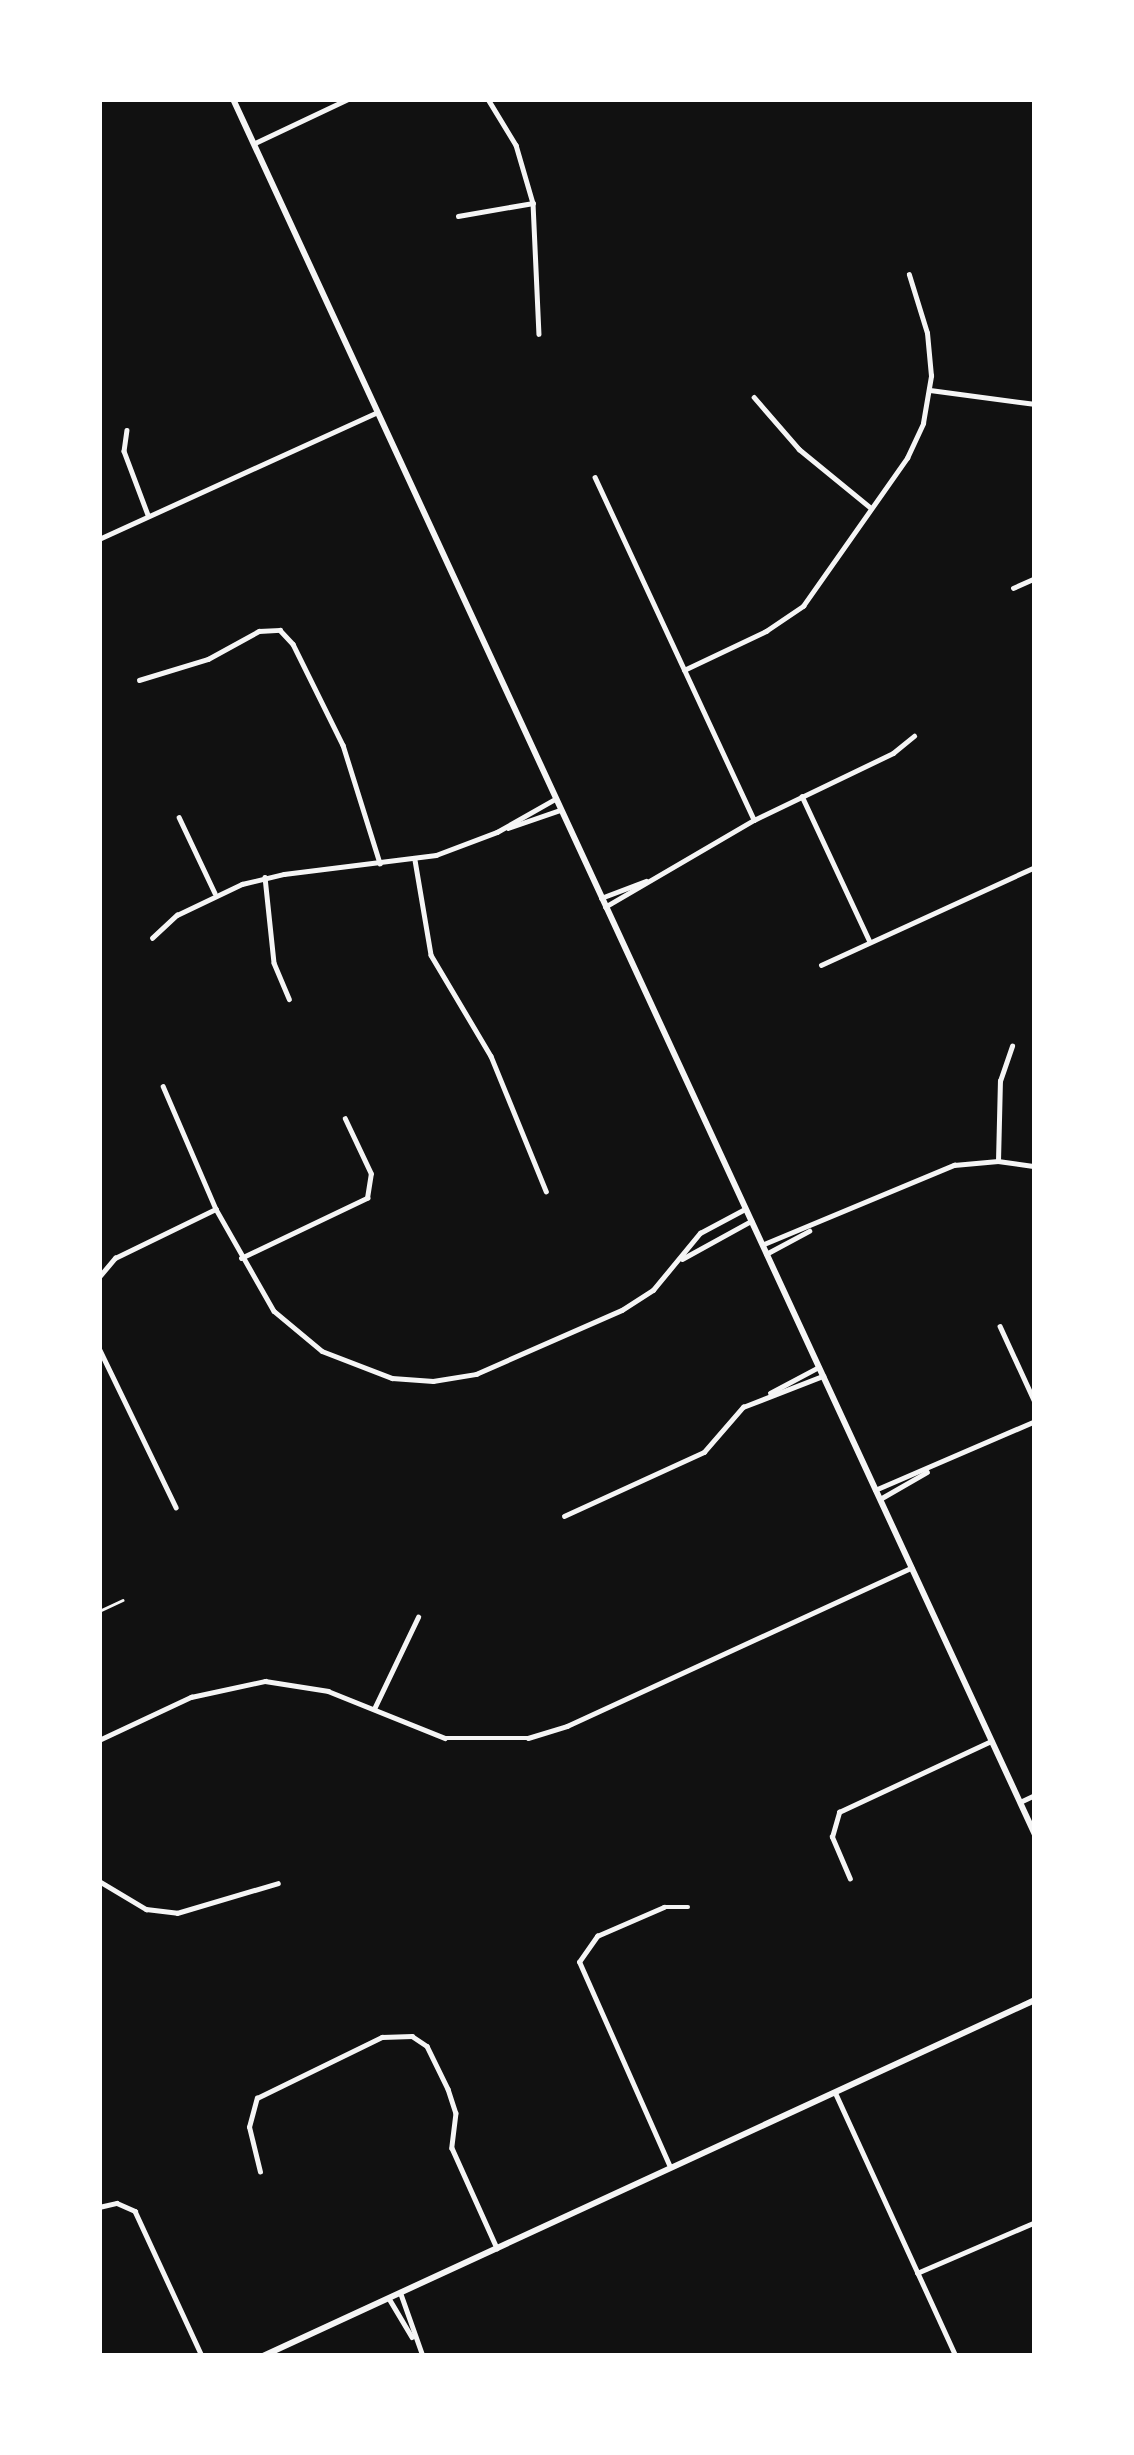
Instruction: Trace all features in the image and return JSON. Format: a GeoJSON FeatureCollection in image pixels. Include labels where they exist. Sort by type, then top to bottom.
{"type":"FeatureCollection","features":[{"type":"Feature","properties":{"kind":"street"},"geometry":{"type":"LineString","coordinates":[[233,99],[1035,1835]]}},
{"type":"Feature","properties":{"kind":"street"},"geometry":{"type":"LineString","coordinates":[[253,144],[348,99]]}},
{"type":"Feature","properties":{"kind":"street"},"geometry":{"type":"LineString","coordinates":[[488,99],[516,145],[533,203],[539,334]]}},
{"type":"Feature","properties":{"kind":"street"},"geometry":{"type":"LineString","coordinates":[[458,216],[533,203]]}},
{"type":"Feature","properties":{"kind":"street"},"geometry":{"type":"LineString","coordinates":[[99,250],[99,288]]}},
{"type":"Feature","properties":{"kind":"street"},"geometry":{"type":"LineString","coordinates":[[684,670],[779,624],[803,606],[915,442],[930,390],[927,333],[908,275]]}},
{"type":"Feature","properties":{"kind":"street"},"geometry":{"type":"LineString","coordinates":[[930,390],[1035,404]]}},
{"type":"Feature","properties":{"kind":"street"},"geometry":{"type":"LineString","coordinates":[[754,397],[810,460],[873,509]]}},
{"type":"Feature","properties":{"kind":"street"},"geometry":{"type":"LineString","coordinates":[[99,539],[376,412]]}},
{"type":"Feature","properties":{"kind":"street"},"geometry":{"type":"LineString","coordinates":[[127,430],[124,451],[149,517]]}},
{"type":"Feature","properties":{"kind":"street"},"geometry":{"type":"LineString","coordinates":[[596,477],[754,820]]}},
{"type":"Feature","properties":{"kind":"street"},"geometry":{"type":"LineString","coordinates":[[1012,588],[1035,578]]}},
{"type":"Feature","properties":{"kind":"street"},"geometry":{"type":"LineString","coordinates":[[139,680],[222,653],[259,631],[280,630],[293,644],[344,745],[380,864]]}},
{"type":"Feature","properties":{"kind":"street"},"geometry":{"type":"LineString","coordinates":[[605,907],[754,820],[893,754],[914,736]]}},
{"type":"Feature","properties":{"kind":"street"},"geometry":{"type":"LineString","coordinates":[[802,796],[870,942]]}},
{"type":"Feature","properties":{"kind":"street"},"geometry":{"type":"LineString","coordinates":[[497,832],[556,799]]}},
{"type":"Feature","properties":{"kind":"street"},"geometry":{"type":"LineString","coordinates":[[152,938],[177,915],[265,877],[415,859],[561,810]]}},
{"type":"Feature","properties":{"kind":"street"},"geometry":{"type":"LineString","coordinates":[[179,817],[216,895]]}},
{"type":"Feature","properties":{"kind":"street"},"geometry":{"type":"LineString","coordinates":[[415,859],[431,955],[491,1055],[546,1191]]}},
{"type":"Feature","properties":{"kind":"street"},"geometry":{"type":"LineString","coordinates":[[821,965],[1035,867]]}},
{"type":"Feature","properties":{"kind":"street"},"geometry":{"type":"LineString","coordinates":[[265,877],[274,963],[289,999]]}},
{"type":"Feature","properties":{"kind":"street"},"geometry":{"type":"LineString","coordinates":[[601,898],[657,877]]}},
{"type":"Feature","properties":{"kind":"street"},"geometry":{"type":"LineString","coordinates":[[998,1161],[1000,1081],[1012,1046]]}},
{"type":"Feature","properties":{"kind":"street"},"geometry":{"type":"LineString","coordinates":[[163,1086],[216,1210],[274,1311],[303,1339],[353,1367],[412,1381],[476,1374],[638,1301],[700,1233],[745,1209]]}},
{"type":"Feature","properties":{"kind":"street"},"geometry":{"type":"LineString","coordinates":[[241,1258],[367,1198],[371,1174],[345,1119]]}},
{"type":"Feature","properties":{"kind":"street"},"geometry":{"type":"LineString","coordinates":[[764,1250],[939,1170],[998,1161],[1035,1166]]}},
{"type":"Feature","properties":{"kind":"street"},"geometry":{"type":"LineString","coordinates":[[99,1277],[116,1258],[216,1210]]}},
{"type":"Feature","properties":{"kind":"street"},"geometry":{"type":"LineString","coordinates":[[678,1262],[751,1221]]}},
{"type":"Feature","properties":{"kind":"street"},"geometry":{"type":"LineString","coordinates":[[1000,1326],[1035,1402]]}},
{"type":"Feature","properties":{"kind":"street"},"geometry":{"type":"LineString","coordinates":[[99,1348],[176,1507]]}},
{"type":"Feature","properties":{"kind":"street"},"geometry":{"type":"LineString","coordinates":[[564,1516],[704,1452],[730,1418],[821,1372]]}},
{"type":"Feature","properties":{"kind":"street"},"geometry":{"type":"LineString","coordinates":[[875,1490],[1035,1421]]}},
{"type":"Feature","properties":{"kind":"street"},"geometry":{"type":"LineString","coordinates":[[879,1499],[938,1466]]}},
{"type":"Feature","properties":{"kind":"street"},"geometry":{"type":"LineString","coordinates":[[99,1740],[191,1697],[244,1683],[307,1685],[424,1732],[463,1741],[504,1741],[548,1733],[911,1568]]}},
{"type":"Feature","properties":{"kind":"street"},"geometry":{"type":"LineString","coordinates":[[373,1710],[418,1617]]}},
{"type":"Feature","properties":{"kind":"street"},"geometry":{"type":"LineString","coordinates":[[850,1879],[832,1837],[839,1812],[991,1741]]}},
{"type":"Feature","properties":{"kind":"street"},"geometry":{"type":"LineString","coordinates":[[1020,1802],[1035,1795]]}},
{"type":"Feature","properties":{"kind":"street"},"geometry":{"type":"LineString","coordinates":[[99,1881],[146,1909],[177,1912],[278,1883]]}},
{"type":"Feature","properties":{"kind":"street"},"geometry":{"type":"LineString","coordinates":[[670,2168],[579,1962],[597,1936],[664,1907],[688,1907]]}},
{"type":"Feature","properties":{"kind":"street"},"geometry":{"type":"LineString","coordinates":[[262,2356],[1035,2000]]}},
{"type":"Feature","properties":{"kind":"street"},"geometry":{"type":"LineString","coordinates":[[260,2172],[249,2127],[257,2098],[382,2037],[412,2036],[427,2046],[448,2089],[456,2113],[452,2149],[497,2248]]}},
{"type":"Feature","properties":{"kind":"street"},"geometry":{"type":"LineString","coordinates":[[835,2092],[956,2356]]}},
{"type":"Feature","properties":{"kind":"street"},"geometry":{"type":"LineString","coordinates":[[99,2207],[123,2204],[135,2211],[202,2356]]}},
{"type":"Feature","properties":{"kind":"street"},"geometry":{"type":"LineString","coordinates":[[917,2273],[1033,2223]]}},
{"type":"Feature","properties":{"kind":"street"},"geometry":{"type":"LineString","coordinates":[[400,2293],[423,2356]]}},
{"type":"Feature","properties":{"kind":"street"},"geometry":{"type":"LineString","coordinates":[[388,2298],[419,2346]]}},
{"type":"Feature","properties":{"kind":"lane"},"geometry":{"type":"LineString","coordinates":[[99,1611],[123,1600]]}}]}
